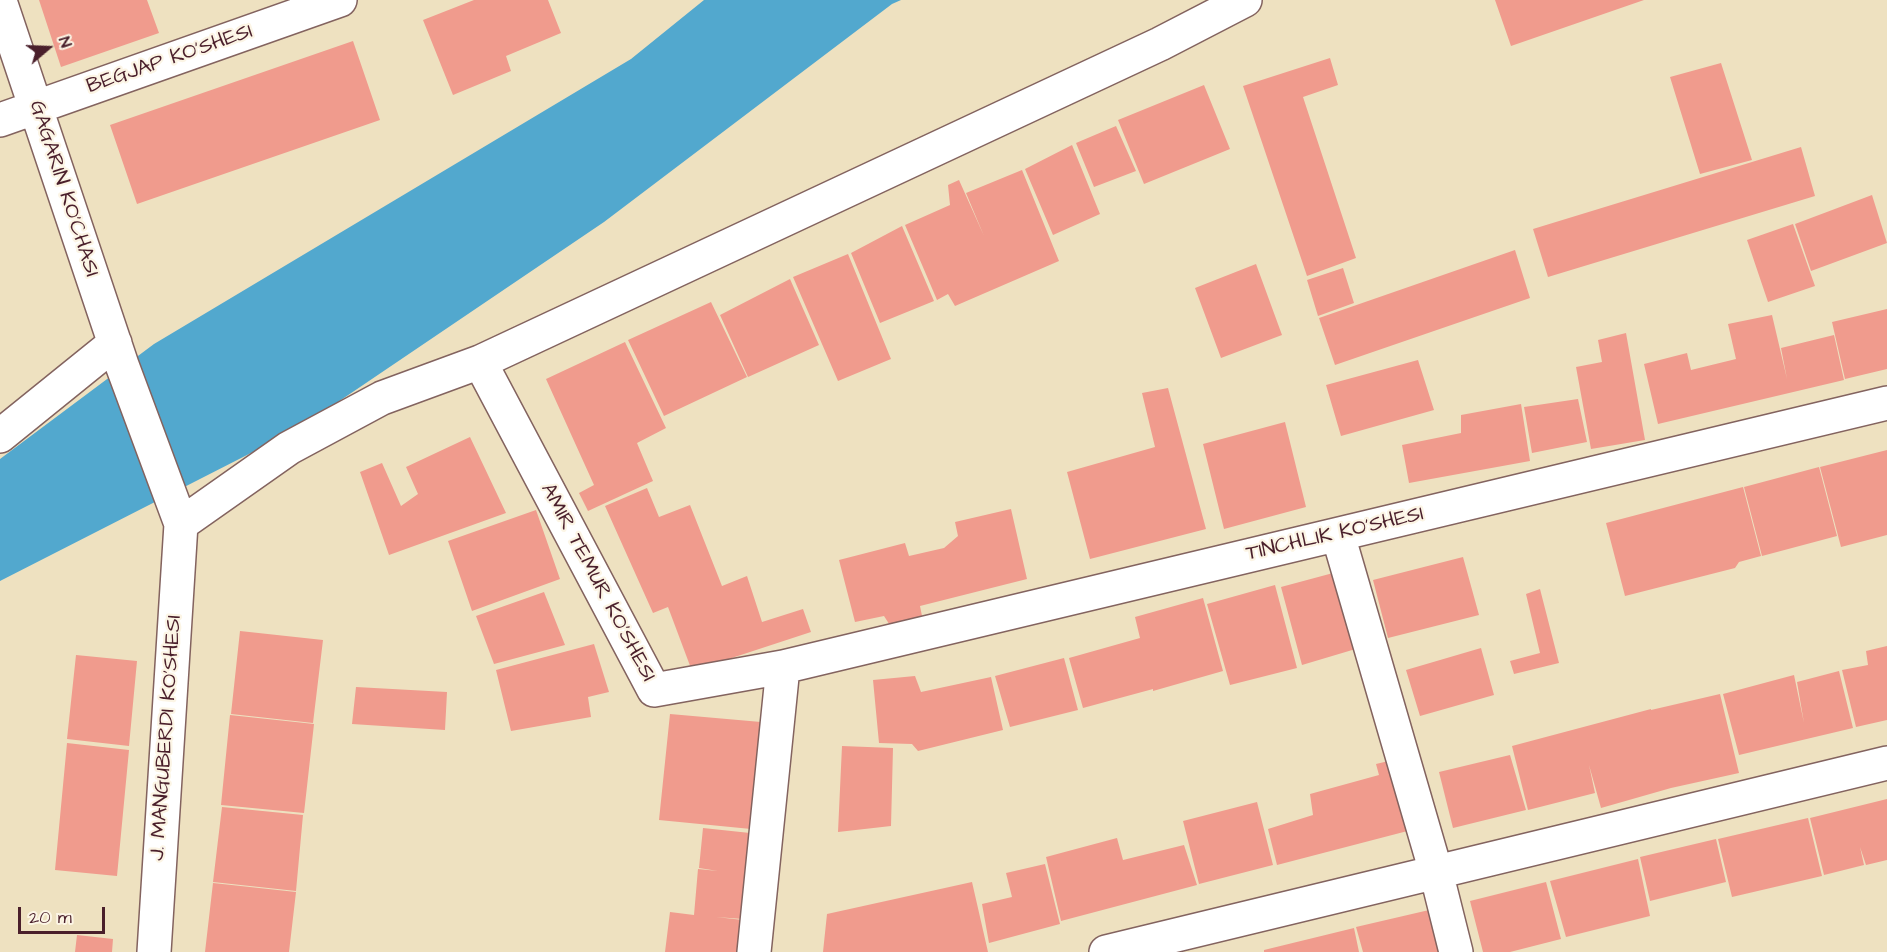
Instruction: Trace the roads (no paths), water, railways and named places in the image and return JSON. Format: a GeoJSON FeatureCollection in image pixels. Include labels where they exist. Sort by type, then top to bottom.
{"type":"FeatureCollection","features":[{"type":"Feature","properties":{"kind":"street","name":"BEGJAP KO'SHESI"},"geometry":{"type":"LineString","coordinates":[[0,120],[340,0]]}},
{"type":"Feature","properties":{"kind":"street"},"geometry":{"type":"LineString","coordinates":[[176,511],[382,398],[480,362],[1160,44],[1245,0]]}},
{"type":"Feature","properties":{"kind":"street","name":"GAGARIN KO'CHASI"},"geometry":{"type":"LineString","coordinates":[[0,1],[118,354],[176,511]]}},
{"type":"Feature","properties":{"kind":"street"},"geometry":{"type":"LineString","coordinates":[[0,436],[118,354]]}},
{"type":"Feature","properties":{"kind":"street","name":"AMIR TEMUR KO'SHESI"},"geometry":{"type":"LineString","coordinates":[[480,362],[654,690],[783,667]]}},
{"type":"Feature","properties":{"kind":"street","name":"TINCHLIK KO'SHESI"},"geometry":{"type":"LineString","coordinates":[[783,667],[1887,403]]}},
{"type":"Feature","properties":{"kind":"street","name":"J. MANGUBERDI KO'SHESI"},"geometry":{"type":"LineString","coordinates":[[154,952],[176,511]]}},
{"type":"Feature","properties":{"kind":"street"},"geometry":{"type":"LineString","coordinates":[[1338,535],[1436,872],[1456,952]]}},
{"type":"Feature","properties":{"kind":"street"},"geometry":{"type":"LineString","coordinates":[[754,952],[783,667]]}},
{"type":"Feature","properties":{"kind":"street"},"geometry":{"type":"LineString","coordinates":[[1106,952],[1887,763]]}},
{"type":"Feature","properties":{"kind":"water"},"geometry":{"type":"Polygon","coordinates":[[[704,0],[901,0],[892,4],[604,222],[298,429],[0,581],[0,459],[154,344],[631,59],[704,0]]]}}]}
